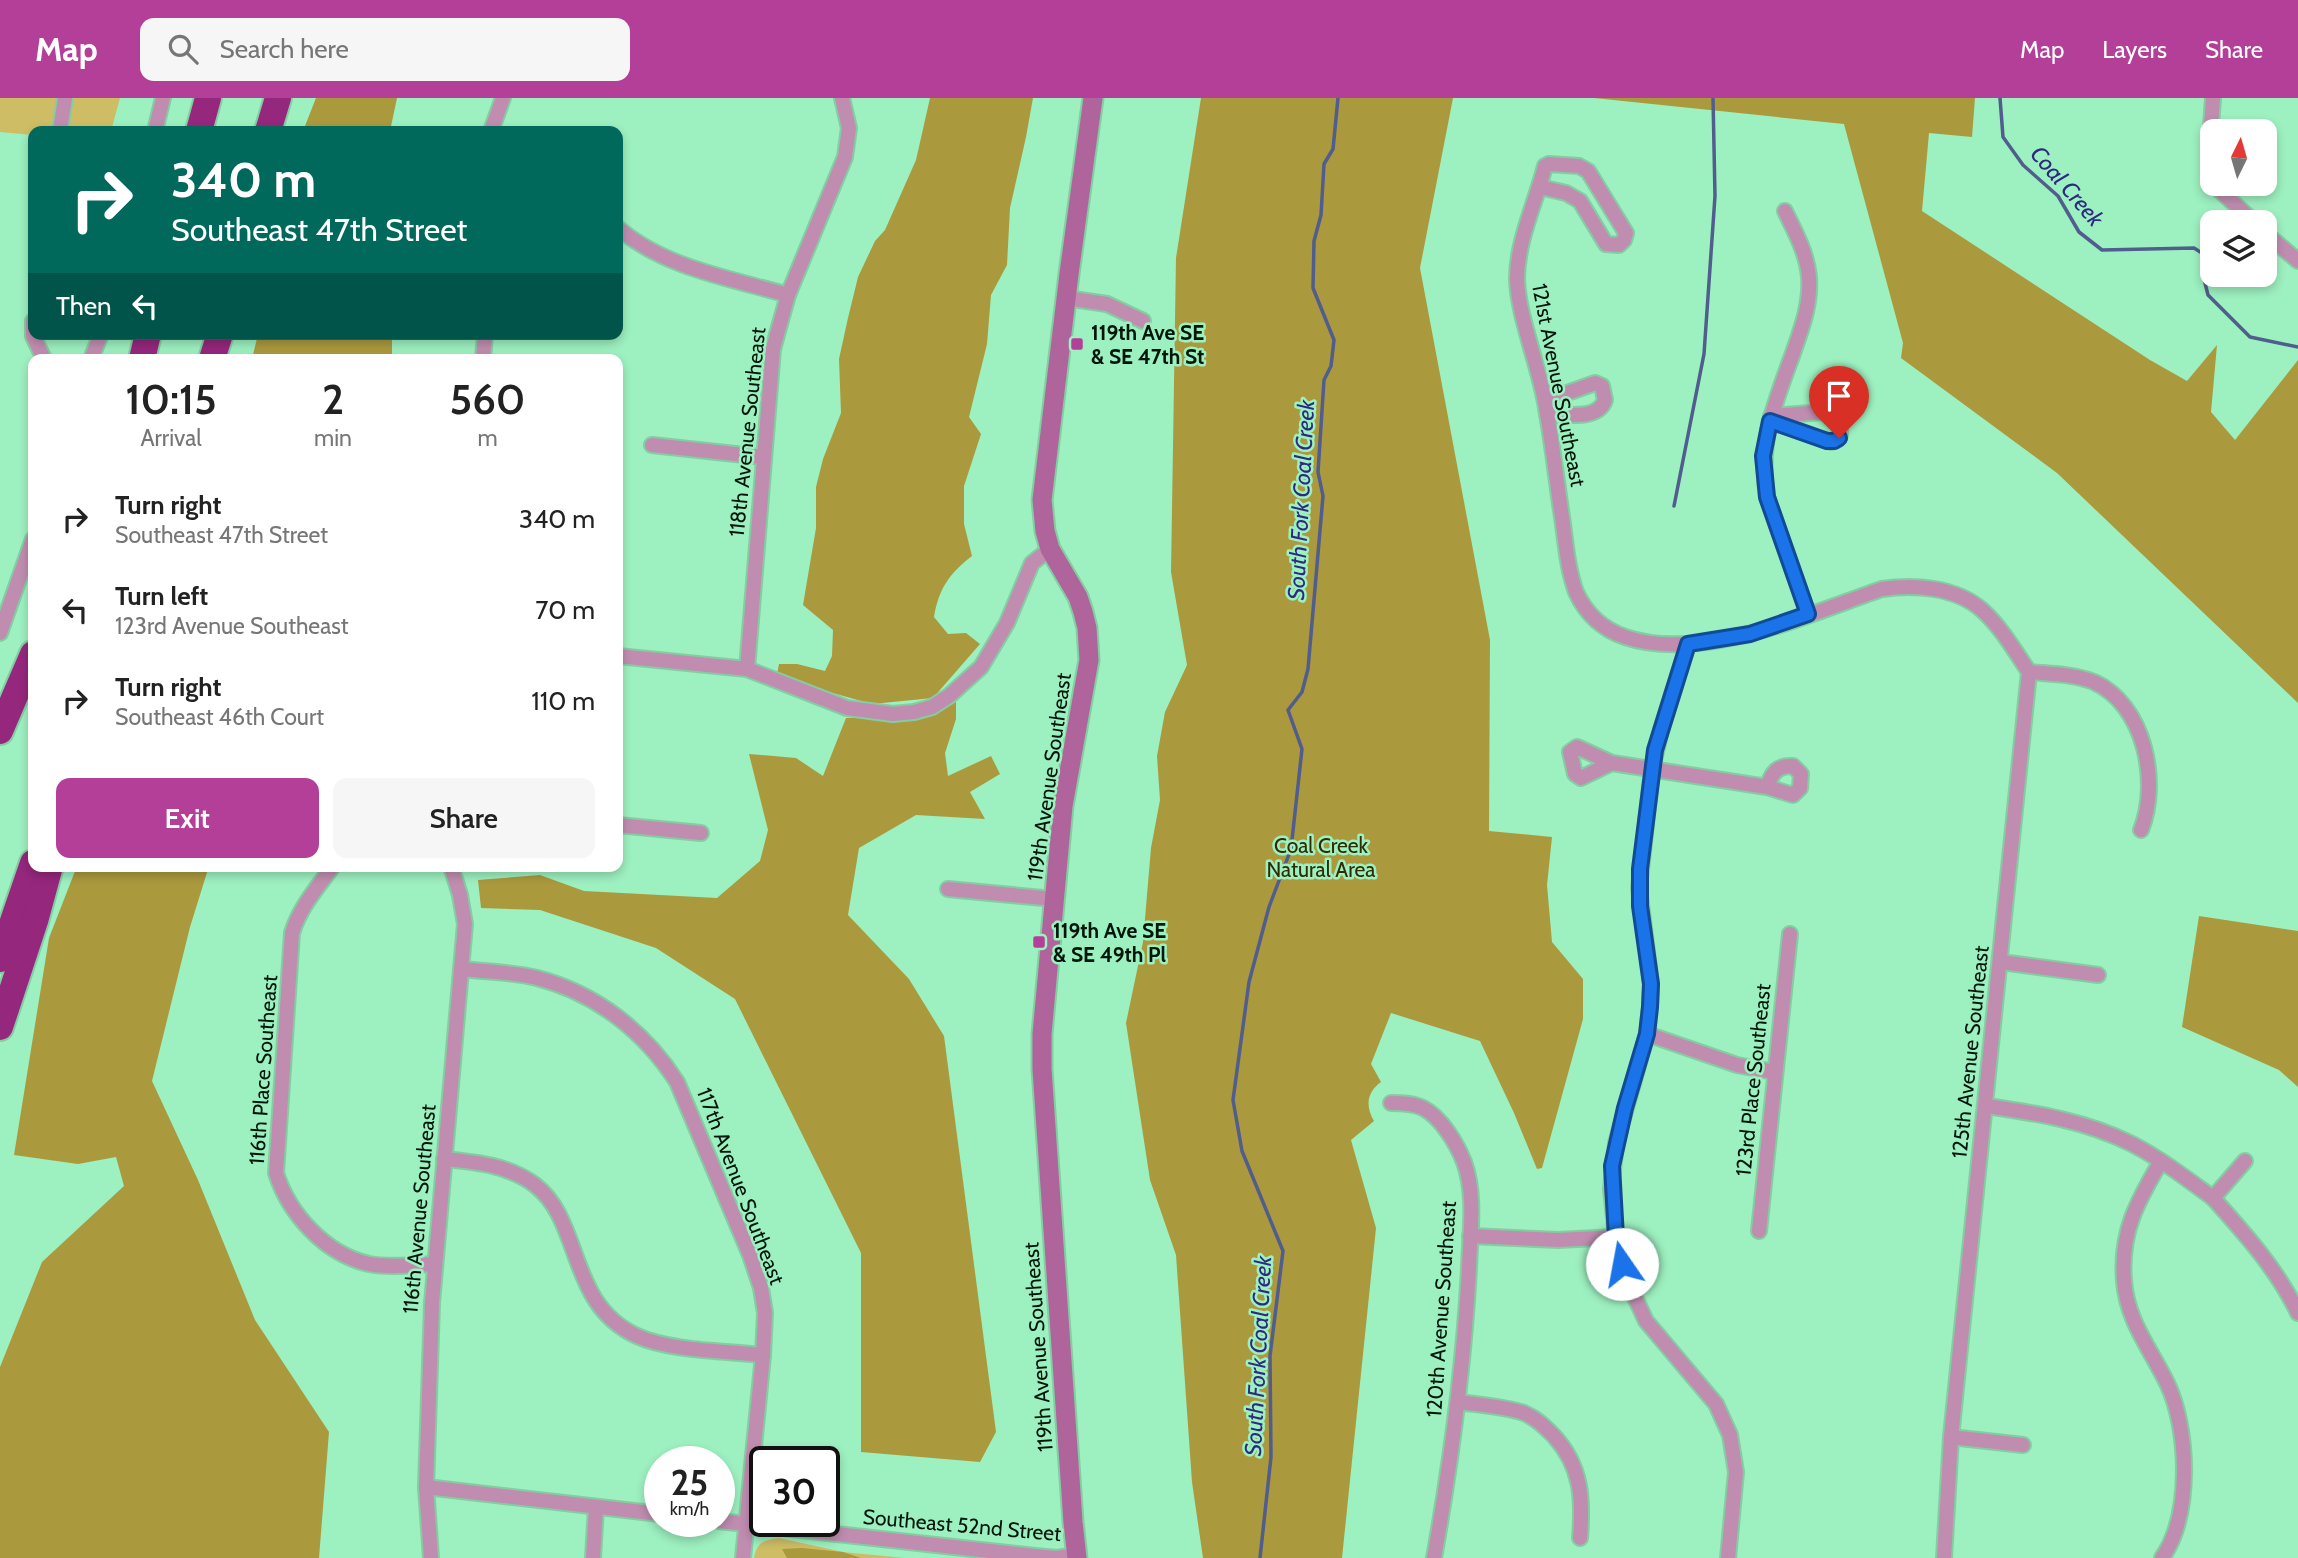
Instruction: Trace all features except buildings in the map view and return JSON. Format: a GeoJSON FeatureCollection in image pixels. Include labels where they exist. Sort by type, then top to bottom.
{"type":"FeatureCollection","features":[{"type":"Feature","properties":{"kind":"highway"},"geometry":{"type":"LineString","coordinates":[[200,126],[208,98]]}},
{"type":"Feature","properties":{"kind":"highway"},"geometry":{"type":"LineString","coordinates":[[270,126],[278,98]]}},
{"type":"Feature","properties":{"kind":"highway"},"geometry":{"type":"LineString","coordinates":[[0,731],[28,666]]}},
{"type":"Feature","properties":{"kind":"highway"},"geometry":{"type":"LineString","coordinates":[[0,959],[30,872]]}},
{"type":"Feature","properties":{"kind":"highway"},"geometry":{"type":"LineString","coordinates":[[0,1027],[36,920],[48,872]]}},
{"type":"Feature","properties":{"kind":"street"},"geometry":{"type":"LineString","coordinates":[[61,126],[65,98]]}},
{"type":"Feature","properties":{"kind":"street"},"geometry":{"type":"LineString","coordinates":[[156,126],[163,98]]}},
{"type":"Feature","properties":{"kind":"street"},"geometry":{"type":"LineString","coordinates":[[493,126],[503,98]]}},
{"type":"Feature","properties":{"kind":"street","name":"118th Avenue Southeast"},"geometry":{"type":"LineString","coordinates":[[747,669],[773,349],[788,295],[845,157],[849,128],[842,98]]}},
{"type":"Feature","properties":{"kind":"street","name":"119th Avenue Southeast"},"geometry":{"type":"LineString","coordinates":[[1077,1557],[1042,1069],[1042,1034],[1063,806],[1086,681],[1088,652],[1087,628],[1078,597],[1050,548],[1045,531],[1042,500],[1093,98]]}},
{"type":"Feature","properties":{"kind":"street"},"geometry":{"type":"LineString","coordinates":[[2211,119],[2213,98]]}},
{"type":"Feature","properties":{"kind":"street","name":"121st Avenue Southeast"},"geometry":{"type":"LineString","coordinates":[[1539,187],[1566,193],[1580,201],[1606,244],[1615,246],[1624,240],[1626,233],[1593,176],[1579,166],[1545,166],[1521,247],[1517,279],[1546,407],[1570,571],[1576,591],[1585,609],[1606,629],[1626,638],[1647,642],[1688,644]]}},
{"type":"Feature","properties":{"kind":"street"},"geometry":{"type":"LineString","coordinates":[[2227,196],[2241,210]]}},
{"type":"Feature","properties":{"kind":"street"},"geometry":{"type":"LineString","coordinates":[[1785,211],[1805,257],[1809,292],[1803,326],[1770,418],[1763,456],[1767,497],[1808,614]]}},
{"type":"Feature","properties":{"kind":"street"},"geometry":{"type":"LineString","coordinates":[[623,232],[640,246],[661,257],[788,295]]}},
{"type":"Feature","properties":{"kind":"street"},"geometry":{"type":"LineString","coordinates":[[2277,243],[2298,261]]}},
{"type":"Feature","properties":{"kind":"street"},"geometry":{"type":"LineString","coordinates":[[1066,298],[1107,303],[1143,321]]}},
{"type":"Feature","properties":{"kind":"street"},"geometry":{"type":"LineString","coordinates":[[652,446],[763,457]]}},
{"type":"Feature","properties":{"kind":"street"},"geometry":{"type":"LineString","coordinates":[[623,657],[747,669],[847,708],[893,714],[914,712],[932,707],[949,696],[981,667],[1007,623],[1032,563],[1050,548]]}},
{"type":"Feature","properties":{"kind":"street"},"geometry":{"type":"LineString","coordinates":[[0,633],[28,553]]}},
{"type":"Feature","properties":{"kind":"street"},"geometry":{"type":"LineString","coordinates":[[1728,1558],[1736,1472],[1732,1444],[1716,1404],[1646,1321],[1631,1289],[1616,1237],[1612,1166],[1625,1108],[1647,1034],[1651,984],[1639,888],[1652,769],[1661,730],[1688,644],[1750,634],[1882,589],[1902,586],[1944,591],[1980,608],[1996,624],[2029,672],[2094,682],[2119,701],[2139,732],[2148,777],[2147,814],[2141,830]]}},
{"type":"Feature","properties":{"kind":"street","name":"125th Avenue Southeast"},"geometry":{"type":"LineString","coordinates":[[1944,1558],[1951,1437],[2029,672]]}},
{"type":"Feature","properties":{"kind":"street"},"geometry":{"type":"LineString","coordinates":[[1612,763],[1767,787]]}},
{"type":"Feature","properties":{"kind":"street"},"geometry":{"type":"LineString","coordinates":[[623,825],[701,833]]}},
{"type":"Feature","properties":{"kind":"street","name":"116th Place Southeast"},"geometry":{"type":"LineString","coordinates":[[329,872],[296,918],[292,933],[276,1173],[284,1194],[301,1220],[337,1250],[368,1264],[434,1265]]}},
{"type":"Feature","properties":{"kind":"street","name":"116th Avenue Southeast"},"geometry":{"type":"LineString","coordinates":[[430,1558],[426,1487],[434,1265],[465,924],[463,906],[453,872]]}},
{"type":"Feature","properties":{"kind":"street"},"geometry":{"type":"LineString","coordinates":[[948,889],[1054,899]]}},
{"type":"Feature","properties":{"kind":"street","name":"123rd Place Southeast"},"geometry":{"type":"LineString","coordinates":[[1759,1231],[1790,934]]}},
{"type":"Feature","properties":{"kind":"street"},"geometry":{"type":"LineString","coordinates":[[2001,962],[2098,975]]}},
{"type":"Feature","properties":{"kind":"street","name":"117th Avenue Southeast"},"geometry":{"type":"LineString","coordinates":[[462,969],[534,977],[568,989],[618,1017],[643,1039],[677,1082],[754,1266],[765,1313],[764,1355],[743,1558]]}},
{"type":"Feature","properties":{"kind":"street"},"geometry":{"type":"LineString","coordinates":[[1647,1034],[1737,1065],[1774,1072]]}},
{"type":"Feature","properties":{"kind":"street","name":"120th Avenue Southeast"},"geometry":{"type":"LineString","coordinates":[[1391,1102],[1422,1108],[1432,1114],[1456,1147],[1469,1181],[1470,1236],[1459,1402],[1434,1558]]}},
{"type":"Feature","properties":{"kind":"street"},"geometry":{"type":"LineString","coordinates":[[1986,1106],[2040,1114],[2097,1129],[2161,1161],[2213,1198],[2253,1243],[2288,1293],[2298,1313]]}},
{"type":"Feature","properties":{"kind":"street"},"geometry":{"type":"LineString","coordinates":[[444,1158],[501,1168],[536,1186],[551,1201],[591,1294],[620,1326],[637,1336],[660,1344],[764,1355]]}},
{"type":"Feature","properties":{"kind":"street"},"geometry":{"type":"LineString","coordinates":[[2161,1161],[2130,1219],[2124,1249],[2124,1280],[2133,1323],[2176,1404],[2183,1455],[2179,1514],[2175,1531],[2162,1558]]}},
{"type":"Feature","properties":{"kind":"street"},"geometry":{"type":"LineString","coordinates":[[2213,1198],[2245,1161]]}},
{"type":"Feature","properties":{"kind":"street"},"geometry":{"type":"LineString","coordinates":[[1470,1236],[1558,1240],[1616,1237]]}},
{"type":"Feature","properties":{"kind":"street"},"geometry":{"type":"LineString","coordinates":[[1459,1402],[1522,1413],[1540,1423],[1558,1440],[1575,1467],[1580,1482],[1583,1505],[1580,1538]]}},
{"type":"Feature","properties":{"kind":"street"},"geometry":{"type":"LineString","coordinates":[[1951,1437],[2023,1445]]}},
{"type":"Feature","properties":{"kind":"street"},"geometry":{"type":"LineString","coordinates":[[426,1487],[644,1512]]}},
{"type":"Feature","properties":{"kind":"street"},"geometry":{"type":"LineString","coordinates":[[593,1558],[596,1507]]}},
{"type":"Feature","properties":{"kind":"street","name":"Southeast 52nd Street"},"geometry":{"type":"LineString","coordinates":[[735,1523],[1035,1556],[1077,1557]]}},
{"type":"Feature","properties":{"kind":"shaded area"},"geometry":{"type":"Polygon","coordinates":[[[0,98],[120,98],[112,126],[28,126],[28,135],[0,132],[0,98]]]}},
{"type":"Feature","properties":{"kind":"shaded area"},"geometry":{"type":"Polygon","coordinates":[[[779,1538],[843,1552],[905,1558],[754,1558],[762,1543],[779,1538]]]}},
{"type":"Feature","properties":{"kind":"green space"},"geometry":{"type":"Polygon","coordinates":[[[316,98],[397,98],[391,126],[305,126],[316,98]]]}},
{"type":"Feature","properties":{"kind":"green space"},"geometry":{"type":"Polygon","coordinates":[[[930,98],[1033,98],[1010,208],[1007,265],[991,295],[987,344],[969,417],[981,434],[964,486],[964,524],[972,556],[946,582],[934,617],[948,634],[966,633],[980,644],[933,698],[872,704],[797,683],[777,674],[779,664],[797,664],[825,671],[832,656],[833,630],[803,605],[816,528],[816,487],[823,459],[841,413],[839,359],[858,277],[875,241],[885,230],[916,160],[930,98]]]}},
{"type":"Feature","properties":{"kind":"green space","name":"Coal Creek Natural Area"},"geometry":{"type":"Polygon","coordinates":[[[1201,98],[1453,98],[1420,268],[1490,640],[1489,831],[1552,837],[1547,885],[1552,942],[1583,979],[1583,1019],[1542,1168],[1537,1169],[1480,1041],[1391,1013],[1371,1064],[1381,1082],[1373,1090],[1369,1100],[1369,1110],[1374,1121],[1351,1140],[1376,1228],[1342,1558],[1203,1558],[1192,1482],[1176,1255],[1150,1180],[1126,1023],[1143,942],[1151,848],[1160,800],[1157,756],[1165,712],[1187,665],[1171,572],[1176,258],[1201,98]]]}},
{"type":"Feature","properties":{"kind":"green space"},"geometry":{"type":"Polygon","coordinates":[[[1594,98],[1975,98],[1972,137],[1929,133],[1922,211],[2150,360],[2187,381],[2217,345],[2211,412],[2235,440],[2298,360],[2298,703],[2057,473],[1901,358],[1903,343],[1844,124],[1594,98]]]}},
{"type":"Feature","properties":{"kind":"green space"},"geometry":{"type":"Polygon","coordinates":[[[257,340],[392,340],[392,354],[253,354],[257,340]]]}},
{"type":"Feature","properties":{"kind":"green space"},"geometry":{"type":"Polygon","coordinates":[[[956,699],[956,719],[945,753],[948,776],[991,756],[1000,774],[970,792],[985,819],[916,815],[859,848],[848,915],[909,979],[944,1036],[996,1432],[980,1462],[861,1452],[861,1253],[735,999],[656,948],[540,910],[481,908],[478,880],[540,875],[584,891],[717,898],[760,861],[768,830],[749,754],[796,758],[823,776],[846,718],[916,718],[956,699]]]}},
{"type":"Feature","properties":{"kind":"green space"},"geometry":{"type":"Polygon","coordinates":[[[75,872],[207,872],[190,927],[152,1081],[198,1180],[255,1320],[329,1432],[319,1558],[0,1558],[0,1367],[42,1262],[124,1186],[116,1157],[78,1164],[14,1155],[49,938],[75,872]]]}},
{"type":"Feature","properties":{"kind":"green space"},"geometry":{"type":"Polygon","coordinates":[[[2199,916],[2298,931],[2298,1087],[2279,1070],[2182,1027],[2199,916]]]}},
{"type":"Feature","properties":{"kind":"green space"},"geometry":{"type":"Polygon","coordinates":[[[782,1549],[843,1552],[861,1558],[787,1558],[782,1549]]]}},
{"type":"Feature","properties":{"kind":"waterway","name":"South Fork Coal Creek"},"geometry":{"type":"LineString","coordinates":[[1260,1558],[1271,1457],[1270,1356],[1283,1251],[1242,1151],[1233,1100],[1249,982],[1269,907],[1291,849],[1302,749],[1288,710],[1302,692],[1308,669],[1323,496],[1318,472],[1324,380],[1331,366],[1334,340],[1313,288],[1314,241],[1321,215],[1324,164],[1333,149],[1338,98]]}},
{"type":"Feature","properties":{"kind":"waterway"},"geometry":{"type":"LineString","coordinates":[[1674,506],[1704,354],[1715,196],[1713,98]]}},
{"type":"Feature","properties":{"kind":"waterway","name":"Coal Creek"},"geometry":{"type":"LineString","coordinates":[[2000,98],[2003,137],[2023,165],[2058,196],[2079,232],[2102,250],[2194,248],[2208,257],[2203,275],[2208,295],[2250,337],[2298,347]]}},
{"type":"Feature","properties":{"kind":"place","name":"119th Ave SE & SE 47th St"},"geometry":{"type":"Point","coordinates":[1077,344]}},
{"type":"Feature","properties":{"kind":"place","name":"119th Ave SE & SE 49th Pl"},"geometry":{"type":"Point","coordinates":[1039,942]}},
{"type":"Feature","properties":{"kind":"route"},"geometry":{"type":"LineString","coordinates":[[1622,1264],[1611,1189],[1612,1166],[1625,1108],[1647,1034],[1650,1007],[1651,984],[1639,888],[1655,750],[1688,644],[1750,634],[1808,614],[1767,497],[1763,456],[1770,421],[1830,442],[1839,438]]}}]}
